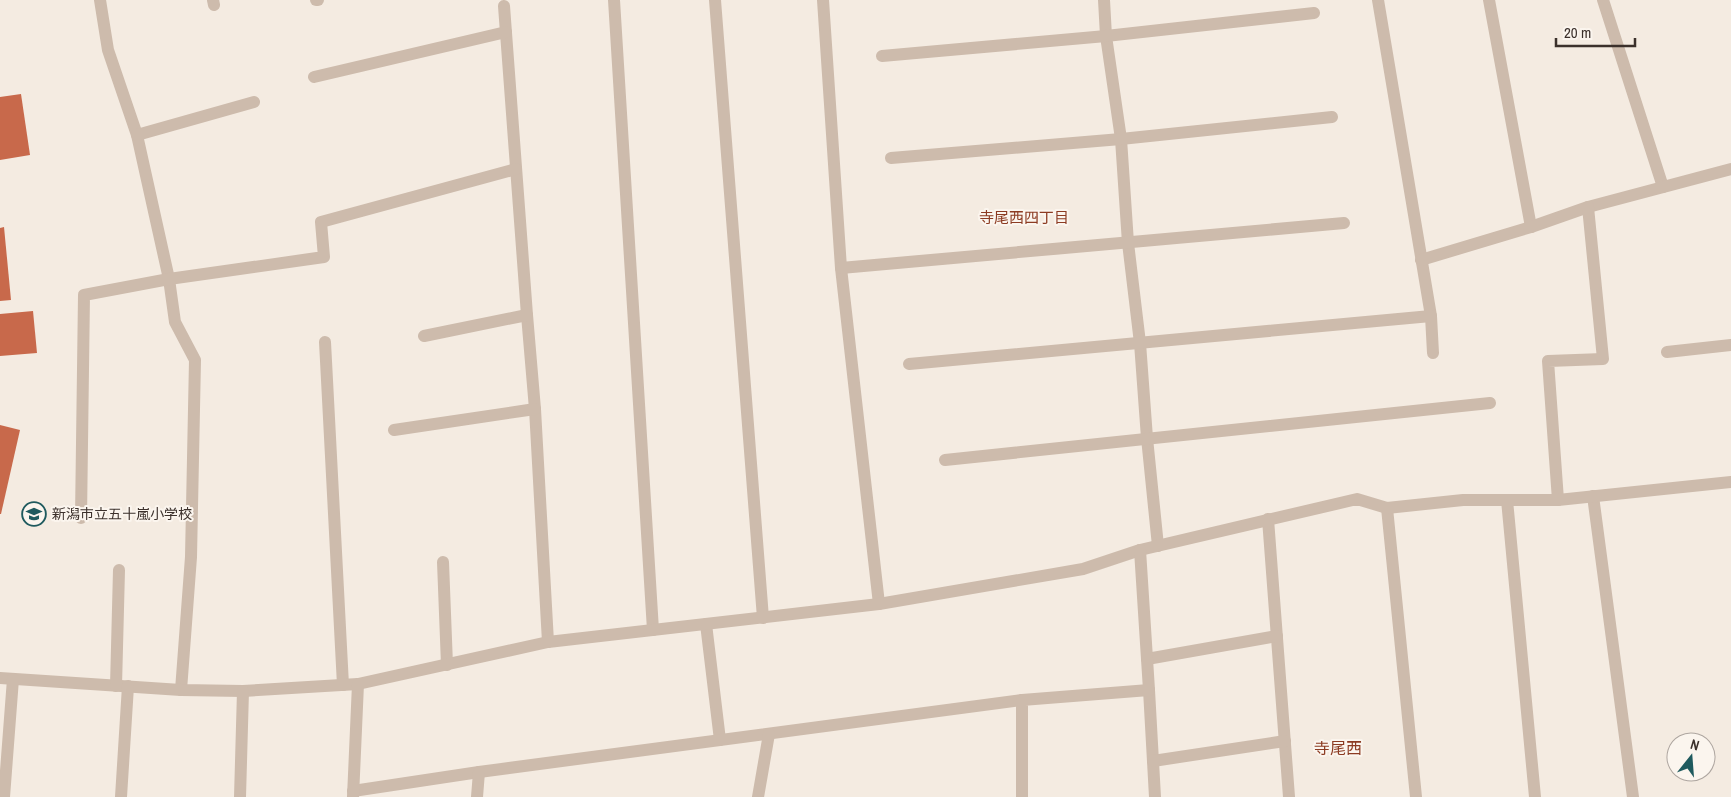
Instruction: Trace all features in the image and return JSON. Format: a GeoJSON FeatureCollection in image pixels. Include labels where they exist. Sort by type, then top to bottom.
{"type":"FeatureCollection","features":[{"type":"Feature","properties":{"kind":"street"},"geometry":{"type":"LineString","coordinates":[[100,0],[108,50],[137,135],[169,279],[174,322],[195,360],[191,557],[181,690]]}},
{"type":"Feature","properties":{"kind":"street"},"geometry":{"type":"LineString","coordinates":[[614,0],[653,630]]}},
{"type":"Feature","properties":{"kind":"street"},"geometry":{"type":"LineString","coordinates":[[715,0],[763,618]]}},
{"type":"Feature","properties":{"kind":"street"},"geometry":{"type":"LineString","coordinates":[[823,0],[841,268],[879,604]]}},
{"type":"Feature","properties":{"kind":"street"},"geometry":{"type":"LineString","coordinates":[[1104,0],[1106,36],[1121,139],[1128,242],[1140,343],[1146,438],[1158,546]]}},
{"type":"Feature","properties":{"kind":"street"},"geometry":{"type":"LineString","coordinates":[[1378,0],[1431,316],[1432,352]]}},
{"type":"Feature","properties":{"kind":"street"},"geometry":{"type":"LineString","coordinates":[[1489,0],[1531,226]]}},
{"type":"Feature","properties":{"kind":"street"},"geometry":{"type":"LineString","coordinates":[[1603,0],[1663,187]]}},
{"type":"Feature","properties":{"kind":"street"},"geometry":{"type":"LineString","coordinates":[[504,6],[527,315],[536,409],[548,642]]}},
{"type":"Feature","properties":{"kind":"street"},"geometry":{"type":"LineString","coordinates":[[882,56],[1106,36],[1314,13]]}},
{"type":"Feature","properties":{"kind":"street"},"geometry":{"type":"LineString","coordinates":[[314,77],[506,32]]}},
{"type":"Feature","properties":{"kind":"street"},"geometry":{"type":"LineString","coordinates":[[137,135],[254,102]]}},
{"type":"Feature","properties":{"kind":"street"},"geometry":{"type":"LineString","coordinates":[[890,158],[1121,139],[1332,117]]}},
{"type":"Feature","properties":{"kind":"street"},"geometry":{"type":"LineString","coordinates":[[81,518],[84,295],[169,279],[324,257],[321,222],[516,169]]}},
{"type":"Feature","properties":{"kind":"street"},"geometry":{"type":"LineString","coordinates":[[1421,260],[1588,207],[1731,169]]}},
{"type":"Feature","properties":{"kind":"street"},"geometry":{"type":"LineString","coordinates":[[1558,500],[1548,361],[1603,359],[1588,207]]}},
{"type":"Feature","properties":{"kind":"street"},"geometry":{"type":"LineString","coordinates":[[841,268],[1344,223]]}},
{"type":"Feature","properties":{"kind":"street"},"geometry":{"type":"LineString","coordinates":[[424,336],[527,315]]}},
{"type":"Feature","properties":{"kind":"street"},"geometry":{"type":"LineString","coordinates":[[910,364],[1431,316]]}},
{"type":"Feature","properties":{"kind":"street"},"geometry":{"type":"LineString","coordinates":[[325,342],[343,685]]}},
{"type":"Feature","properties":{"kind":"street"},"geometry":{"type":"LineString","coordinates":[[1667,352],[1731,345]]}},
{"type":"Feature","properties":{"kind":"street"},"geometry":{"type":"LineString","coordinates":[[946,460],[1490,403]]}},
{"type":"Feature","properties":{"kind":"street"},"geometry":{"type":"LineString","coordinates":[[394,430],[536,409]]}},
{"type":"Feature","properties":{"kind":"street"},"geometry":{"type":"LineString","coordinates":[[0,678],[181,690],[242,691],[358,684],[548,642],[879,604],[1083,568],[1140,550],[1357,498],[1387,508],[1463,500],[1558,500],[1731,482]]}},
{"type":"Feature","properties":{"kind":"street"},"geometry":{"type":"LineString","coordinates":[[1593,496],[1633,797]]}},
{"type":"Feature","properties":{"kind":"street"},"geometry":{"type":"LineString","coordinates":[[1507,500],[1535,797]]}},
{"type":"Feature","properties":{"kind":"street"},"geometry":{"type":"LineString","coordinates":[[1387,508],[1416,797]]}},
{"type":"Feature","properties":{"kind":"street"},"geometry":{"type":"LineString","coordinates":[[1268,520],[1289,797]]}},
{"type":"Feature","properties":{"kind":"street"},"geometry":{"type":"LineString","coordinates":[[1140,550],[1155,797]]}},
{"type":"Feature","properties":{"kind":"street"},"geometry":{"type":"LineString","coordinates":[[443,562],[447,665]]}},
{"type":"Feature","properties":{"kind":"street"},"geometry":{"type":"LineString","coordinates":[[119,570],[122,686],[121,797]]}},
{"type":"Feature","properties":{"kind":"street"},"geometry":{"type":"LineString","coordinates":[[706,624],[720,740]]}},
{"type":"Feature","properties":{"kind":"street"},"geometry":{"type":"LineString","coordinates":[[1147,659],[1277,636]]}},
{"type":"Feature","properties":{"kind":"street"},"geometry":{"type":"LineString","coordinates":[[4,797],[13,679]]}},
{"type":"Feature","properties":{"kind":"street"},"geometry":{"type":"LineString","coordinates":[[358,684],[353,794],[479,772],[1022,700],[1148,690]]}},
{"type":"Feature","properties":{"kind":"street"},"geometry":{"type":"LineString","coordinates":[[240,797],[242,691]]}},
{"type":"Feature","properties":{"kind":"street"},"geometry":{"type":"LineString","coordinates":[[1022,700],[1022,797]]}},
{"type":"Feature","properties":{"kind":"street"},"geometry":{"type":"LineString","coordinates":[[758,797],[770,734]]}},
{"type":"Feature","properties":{"kind":"street"},"geometry":{"type":"LineString","coordinates":[[1153,760],[1285,741]]}},
{"type":"Feature","properties":{"kind":"street"},"geometry":{"type":"LineString","coordinates":[[477,797],[479,772]]}},
{"type":"Feature","properties":{"kind":"building"},"geometry":{"type":"Polygon","coordinates":[[[21,94],[30,155],[0,160],[0,97],[21,94]]]}},
{"type":"Feature","properties":{"kind":"building"},"geometry":{"type":"Polygon","coordinates":[[[4,227],[11,300],[0,301],[0,228],[4,227]]]}},
{"type":"Feature","properties":{"kind":"building"},"geometry":{"type":"Polygon","coordinates":[[[33,311],[37,353],[0,356],[0,314],[33,311]]]}},
{"type":"Feature","properties":{"kind":"building"},"geometry":{"type":"Polygon","coordinates":[[[0,425],[20,430],[1,514],[0,514],[0,425]]]}},
{"type":"Feature","properties":{"kind":"place","name":"新潟市立五十嵐小学校"},"geometry":{"type":"Point","coordinates":[34,514]}},
{"type":"Feature","properties":{"kind":"district","name":"寺尾西四丁目"},"geometry":{"type":"Point","coordinates":[1024,217]}},
{"type":"Feature","properties":{"kind":"district","name":"寺尾西"},"geometry":{"type":"Point","coordinates":[1338,748]}}]}
